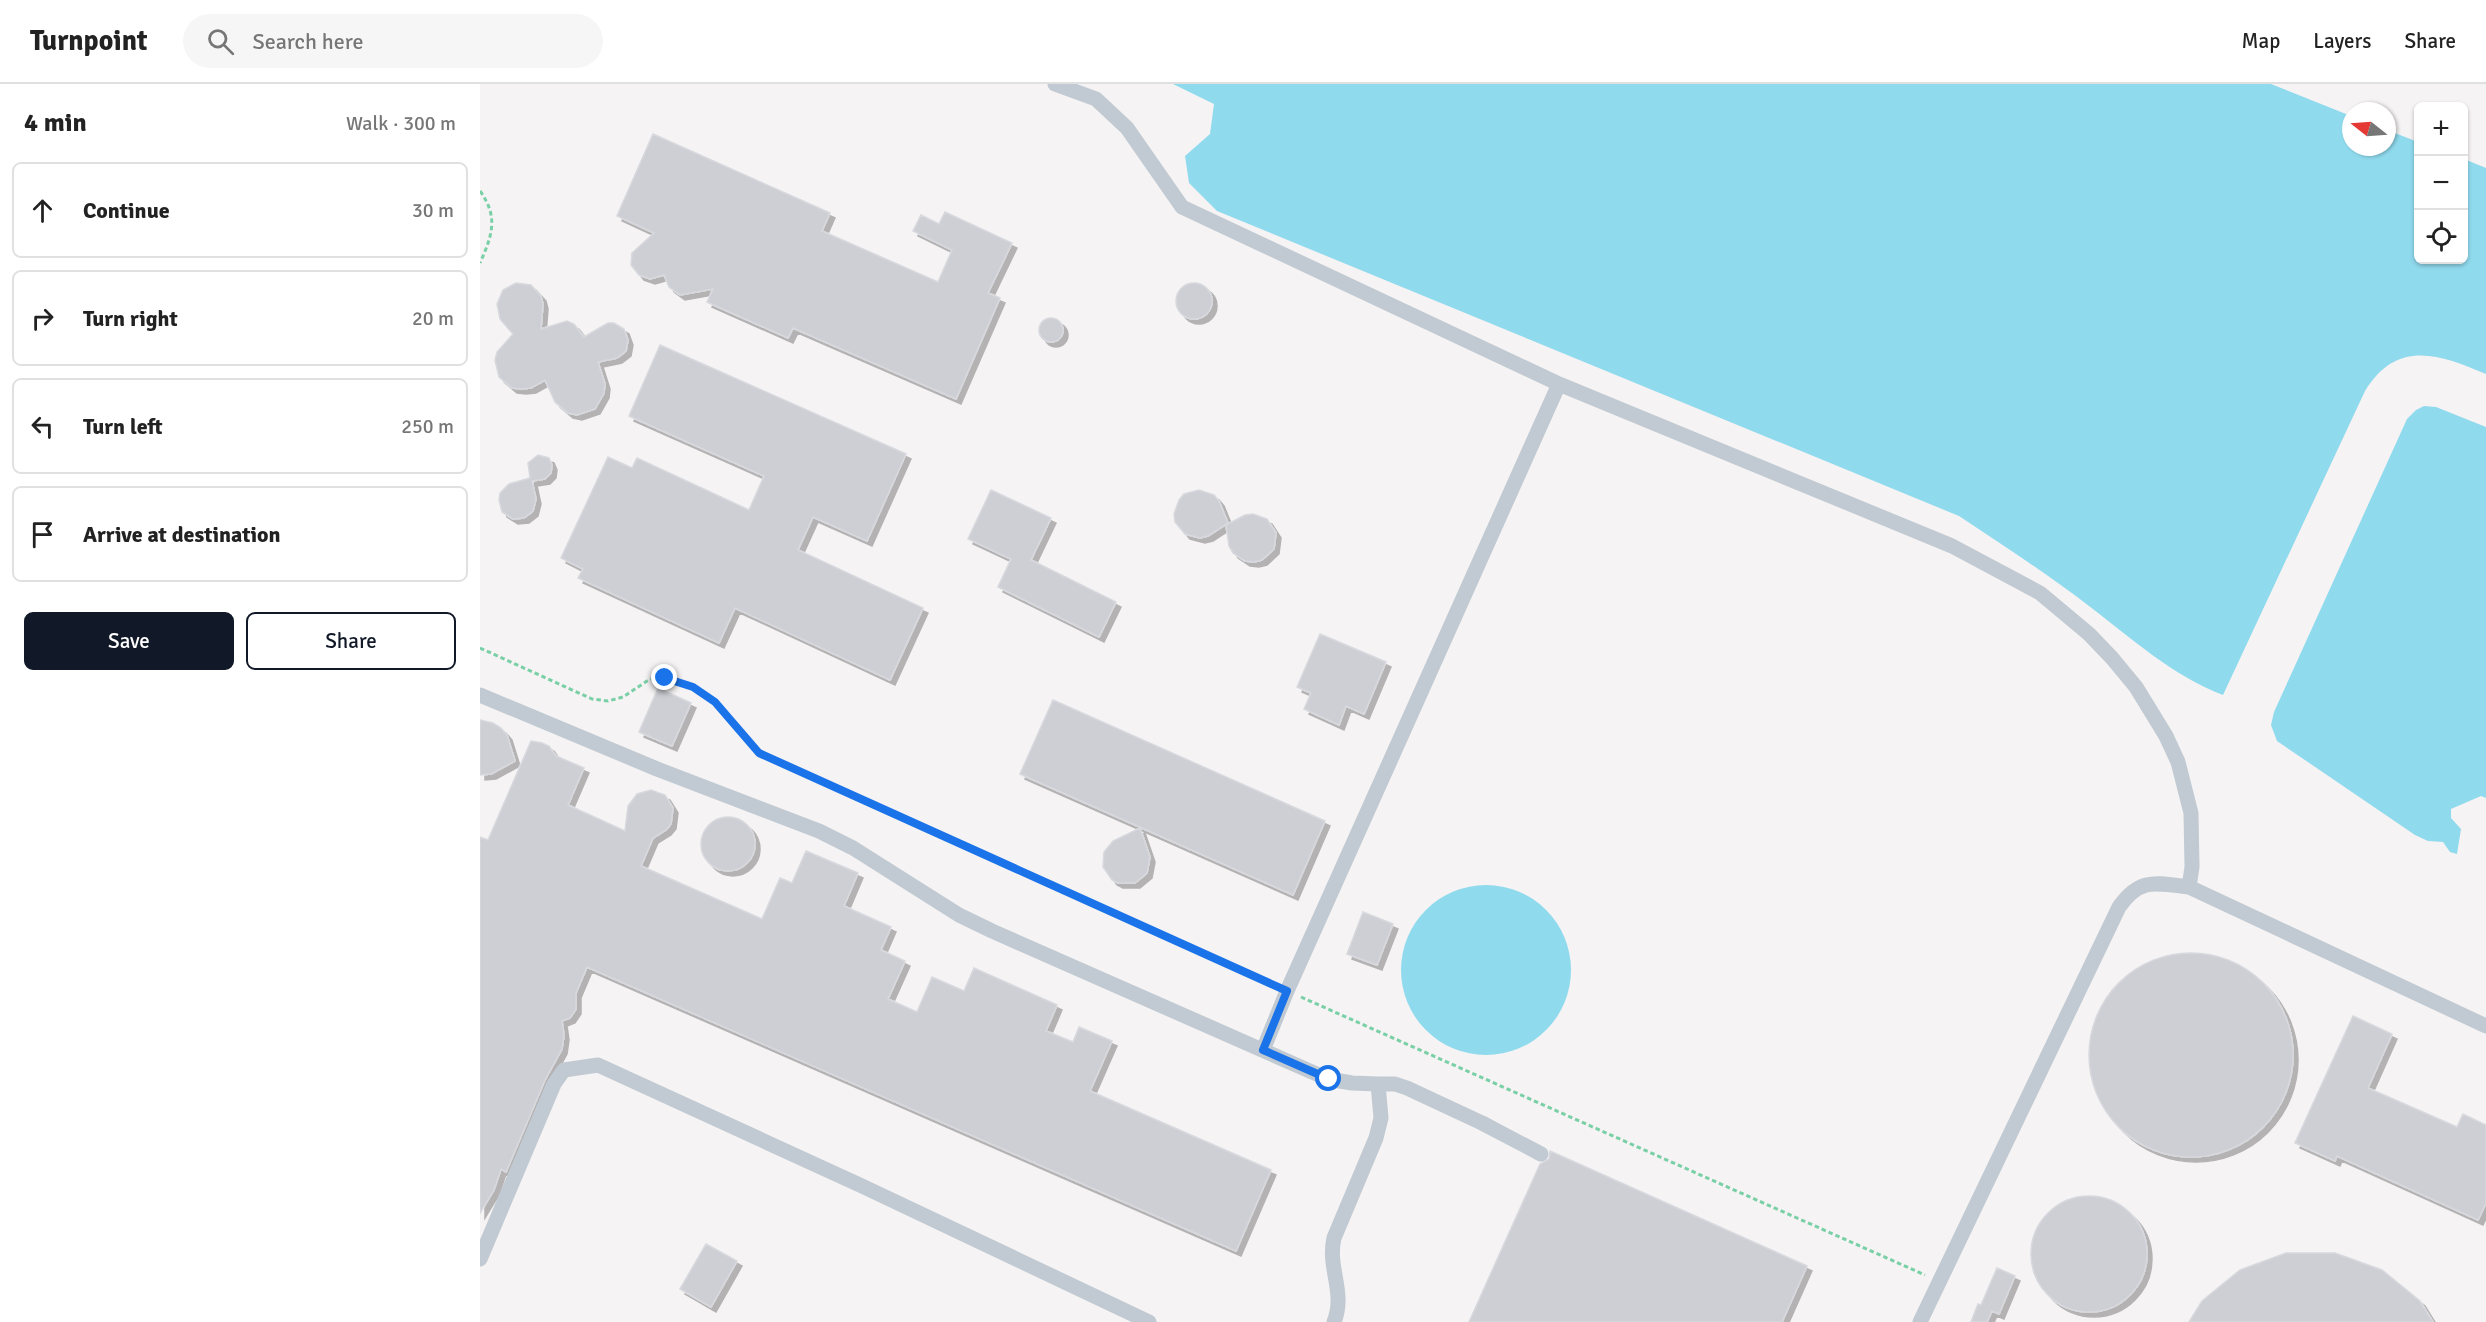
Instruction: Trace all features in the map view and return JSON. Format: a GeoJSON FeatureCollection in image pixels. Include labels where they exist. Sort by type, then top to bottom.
{"type":"FeatureCollection","features":[{"type":"Feature","properties":{"kind":"street"},"geometry":{"type":"LineString","coordinates":[[1055,84],[1096,99],[1127,128],[1182,207],[1559,384],[1952,546],[2012,577],[2049,600],[2089,634],[2112,658],[2136,687],[2166,736],[2178,762],[2191,813],[2192,867],[2189,887]]}},
{"type":"Feature","properties":{"kind":"street"},"geometry":{"type":"LineString","coordinates":[[1263,1050],[1287,991],[1559,384]]}},
{"type":"Feature","properties":{"kind":"street"},"geometry":{"type":"LineString","coordinates":[[480,695],[657,769],[819,831],[853,848],[959,915],[1329,1079],[1352,1083],[1395,1084],[1407,1088],[1482,1123],[1540,1154]]}},
{"type":"Feature","properties":{"kind":"street"},"geometry":{"type":"LineString","coordinates":[[1920,1322],[2119,907],[2131,891],[2138,887],[2161,883],[2189,887],[2486,1026]]}},
{"type":"Feature","properties":{"kind":"street"},"geometry":{"type":"LineString","coordinates":[[480,1259],[554,1084],[564,1070],[598,1065],[862,1186],[1149,1322]]}},
{"type":"Feature","properties":{"kind":"street"},"geometry":{"type":"LineString","coordinates":[[1334,1322],[1340,1298],[1331,1251],[1334,1238],[1376,1138],[1381,1118],[1378,1084]]}},
{"type":"Feature","properties":{"kind":"path"},"geometry":{"type":"LineString","coordinates":[[480,191],[492,217],[492,236],[480,262]]}},
{"type":"Feature","properties":{"kind":"path"},"geometry":{"type":"LineString","coordinates":[[480,648],[592,699],[608,701],[623,697],[650,679],[665,678],[693,687],[715,702],[759,753],[1939,1282]]}},
{"type":"Feature","properties":{"kind":"water"},"geometry":{"type":"Polygon","coordinates":[[[1173,84],[2271,84],[2342,112],[2342,156],[2396,156],[2396,133],[2414,140],[2414,264],[2468,264],[2468,161],[2486,168],[2486,374],[2452,361],[2420,356],[2405,357],[2377,375],[2365,391],[2223,695],[2170,667],[2057,583],[1959,516],[1217,211],[1189,183],[1185,156],[1210,134],[1214,104],[1173,84]]]}},
{"type":"Feature","properties":{"kind":"water"},"geometry":{"type":"Polygon","coordinates":[[[2424,406],[2436,407],[2486,427],[2486,798],[2481,796],[2451,809],[2451,818],[2461,829],[2457,854],[2450,852],[2443,842],[2428,841],[2415,835],[2277,741],[2271,725],[2274,712],[2407,419],[2424,406]]]}},
{"type":"Feature","properties":{"kind":"water"},"geometry":{"type":"Polygon","coordinates":[[[1486,885],[1518,892],[1546,910],[1564,938],[1571,970],[1564,1002],[1546,1030],[1518,1048],[1486,1055],[1454,1048],[1426,1030],[1408,1002],[1401,970],[1408,938],[1426,910],[1454,892],[1486,885]]]}},
{"type":"Feature","properties":{"kind":"building"},"geometry":{"type":"Polygon","coordinates":[[[653,134],[830,213],[822,231],[938,282],[952,250],[913,231],[921,215],[939,224],[945,212],[1012,243],[988,293],[1000,298],[956,399],[793,328],[788,338],[707,302],[713,289],[680,295],[669,287],[664,275],[650,279],[639,275],[631,265],[632,253],[654,233],[617,216],[653,134]]]}},
{"type":"Feature","properties":{"kind":"building"},"geometry":{"type":"Polygon","coordinates":[[[516,283],[531,285],[541,296],[543,304],[541,329],[567,321],[574,324],[584,337],[608,323],[614,323],[624,329],[628,340],[626,351],[617,358],[598,362],[605,384],[604,393],[595,409],[577,415],[568,413],[555,402],[545,380],[531,388],[521,389],[512,388],[499,377],[495,360],[497,352],[513,334],[500,319],[497,304],[503,290],[516,283]]]}},
{"type":"Feature","properties":{"kind":"building"},"geometry":{"type":"Polygon","coordinates":[[[1194,283],[1207,288],[1212,301],[1207,314],[1194,319],[1181,314],[1176,301],[1181,288],[1194,283]]]}},
{"type":"Feature","properties":{"kind":"building"},"geometry":{"type":"Polygon","coordinates":[[[1051,318],[1060,321],[1063,330],[1060,339],[1051,342],[1042,339],[1039,330],[1042,321],[1051,318]]]}},
{"type":"Feature","properties":{"kind":"building"},"geometry":{"type":"Polygon","coordinates":[[[660,345],[906,454],[867,541],[813,517],[798,550],[923,608],[890,680],[735,608],[719,643],[578,578],[583,569],[561,558],[608,457],[632,468],[637,458],[749,510],[764,476],[629,416],[660,345]]]}},
{"type":"Feature","properties":{"kind":"building"},"geometry":{"type":"Polygon","coordinates":[[[538,455],[549,458],[552,465],[551,473],[545,479],[532,481],[536,499],[533,511],[524,518],[513,519],[502,512],[500,493],[509,484],[530,478],[528,463],[538,455]]]}},
{"type":"Feature","properties":{"kind":"building"},"geometry":{"type":"Polygon","coordinates":[[[991,490],[1051,518],[1031,560],[1116,602],[1099,637],[998,587],[1011,559],[968,539],[991,490]]]}},
{"type":"Feature","properties":{"kind":"building"},"geometry":{"type":"Polygon","coordinates":[[[1199,490],[1214,495],[1228,523],[1208,536],[1200,538],[1185,534],[1175,522],[1174,514],[1184,494],[1199,490]]]}},
{"type":"Feature","properties":{"kind":"building"},"geometry":{"type":"Polygon","coordinates":[[[1253,514],[1267,519],[1276,533],[1274,549],[1262,560],[1254,562],[1245,561],[1233,553],[1229,546],[1226,525],[1245,515],[1253,514]]]}},
{"type":"Feature","properties":{"kind":"building"},"geometry":{"type":"Polygon","coordinates":[[[1320,634],[1386,662],[1364,714],[1346,706],[1339,725],[1304,709],[1311,693],[1297,687],[1320,634]]]}},
{"type":"Feature","properties":{"kind":"building"},"geometry":{"type":"Polygon","coordinates":[[[658,688],[691,703],[672,746],[639,732],[658,688]]]}},
{"type":"Feature","properties":{"kind":"building"},"geometry":{"type":"Polygon","coordinates":[[[1053,700],[1325,821],[1293,895],[1020,774],[1053,700]]]}},
{"type":"Feature","properties":{"kind":"building"},"geometry":{"type":"Polygon","coordinates":[[[480,720],[493,723],[507,735],[515,761],[491,774],[480,775],[480,720]]]}},
{"type":"Feature","properties":{"kind":"building"},"geometry":{"type":"Polygon","coordinates":[[[531,741],[549,746],[556,756],[584,768],[568,805],[625,831],[628,806],[637,794],[651,790],[665,795],[673,808],[671,824],[653,838],[641,866],[762,919],[780,878],[792,883],[806,851],[858,873],[844,906],[891,927],[881,950],[905,961],[888,999],[917,1012],[932,977],[964,991],[974,968],[1057,1005],[1046,1031],[1073,1042],[1079,1027],[1112,1041],[1090,1091],[1271,1170],[1236,1251],[587,967],[576,993],[576,1009],[570,1018],[562,1021],[564,1035],[562,1049],[545,1080],[506,1172],[501,1169],[494,1190],[480,1213],[480,837],[488,840],[531,741]]]}},
{"type":"Feature","properties":{"kind":"building"},"geometry":{"type":"Polygon","coordinates":[[[728,817],[738,819],[747,825],[753,834],[755,844],[753,854],[747,863],[738,869],[728,871],[718,869],[709,863],[703,854],[701,844],[703,834],[709,825],[718,819],[728,817]]]}},
{"type":"Feature","properties":{"kind":"building"},"geometry":{"type":"Polygon","coordinates":[[[1140,828],[1150,857],[1147,873],[1135,883],[1118,883],[1112,880],[1103,867],[1104,852],[1113,841],[1140,828]]]}},
{"type":"Feature","properties":{"kind":"building"},"geometry":{"type":"Polygon","coordinates":[[[1363,912],[1393,924],[1377,965],[1347,954],[1363,912]]]}},
{"type":"Feature","properties":{"kind":"building"},"geometry":{"type":"Polygon","coordinates":[[[2191,953],[2211,955],[2239,965],[2256,976],[2270,990],[2285,1016],[2291,1035],[2293,1055],[2291,1075],[2281,1103],[2270,1120],[2256,1134],[2230,1149],[2211,1155],[2191,1157],[2171,1155],[2143,1145],[2126,1134],[2112,1120],[2097,1094],[2091,1075],[2089,1055],[2091,1035],[2101,1007],[2112,990],[2126,976],[2152,961],[2171,955],[2191,953]]]}},
{"type":"Feature","properties":{"kind":"building"},"geometry":{"type":"Polygon","coordinates":[[[2353,1016],[2392,1034],[2368,1088],[2457,1127],[2463,1114],[2486,1125],[2486,1203],[2478,1220],[2337,1156],[2335,1161],[2295,1143],[2353,1016]]]}},
{"type":"Feature","properties":{"kind":"building"},"geometry":{"type":"Polygon","coordinates":[[[1550,1151],[1807,1266],[1782,1322],[1469,1322],[1540,1164],[1549,1159],[1550,1151]]]}},
{"type":"Feature","properties":{"kind":"building"},"geometry":{"type":"Polygon","coordinates":[[[2089,1196],[2111,1201],[2130,1213],[2142,1232],[2147,1254],[2142,1276],[2130,1295],[2111,1307],[2089,1312],[2067,1307],[2048,1295],[2036,1276],[2031,1254],[2036,1232],[2048,1213],[2067,1201],[2089,1196]]]}},
{"type":"Feature","properties":{"kind":"building"},"geometry":{"type":"Polygon","coordinates":[[[706,1244],[737,1261],[711,1307],[680,1289],[706,1244]]]}},
{"type":"Feature","properties":{"kind":"building"},"geometry":{"type":"Polygon","coordinates":[[[2286,1253],[2335,1253],[2382,1270],[2420,1301],[2433,1322],[2189,1322],[2202,1301],[2240,1270],[2286,1253]]]}},
{"type":"Feature","properties":{"kind":"building"},"geometry":{"type":"Polygon","coordinates":[[[1997,1268],[2015,1276],[1999,1314],[1992,1311],[1987,1322],[1971,1322],[1978,1304],[1981,1305],[1997,1268]]]}},
{"type":"Feature","properties":{"kind":"route"},"geometry":{"type":"LineString","coordinates":[[665,678],[693,687],[715,702],[759,753],[1287,991],[1263,1050],[1329,1079]]}}]}
